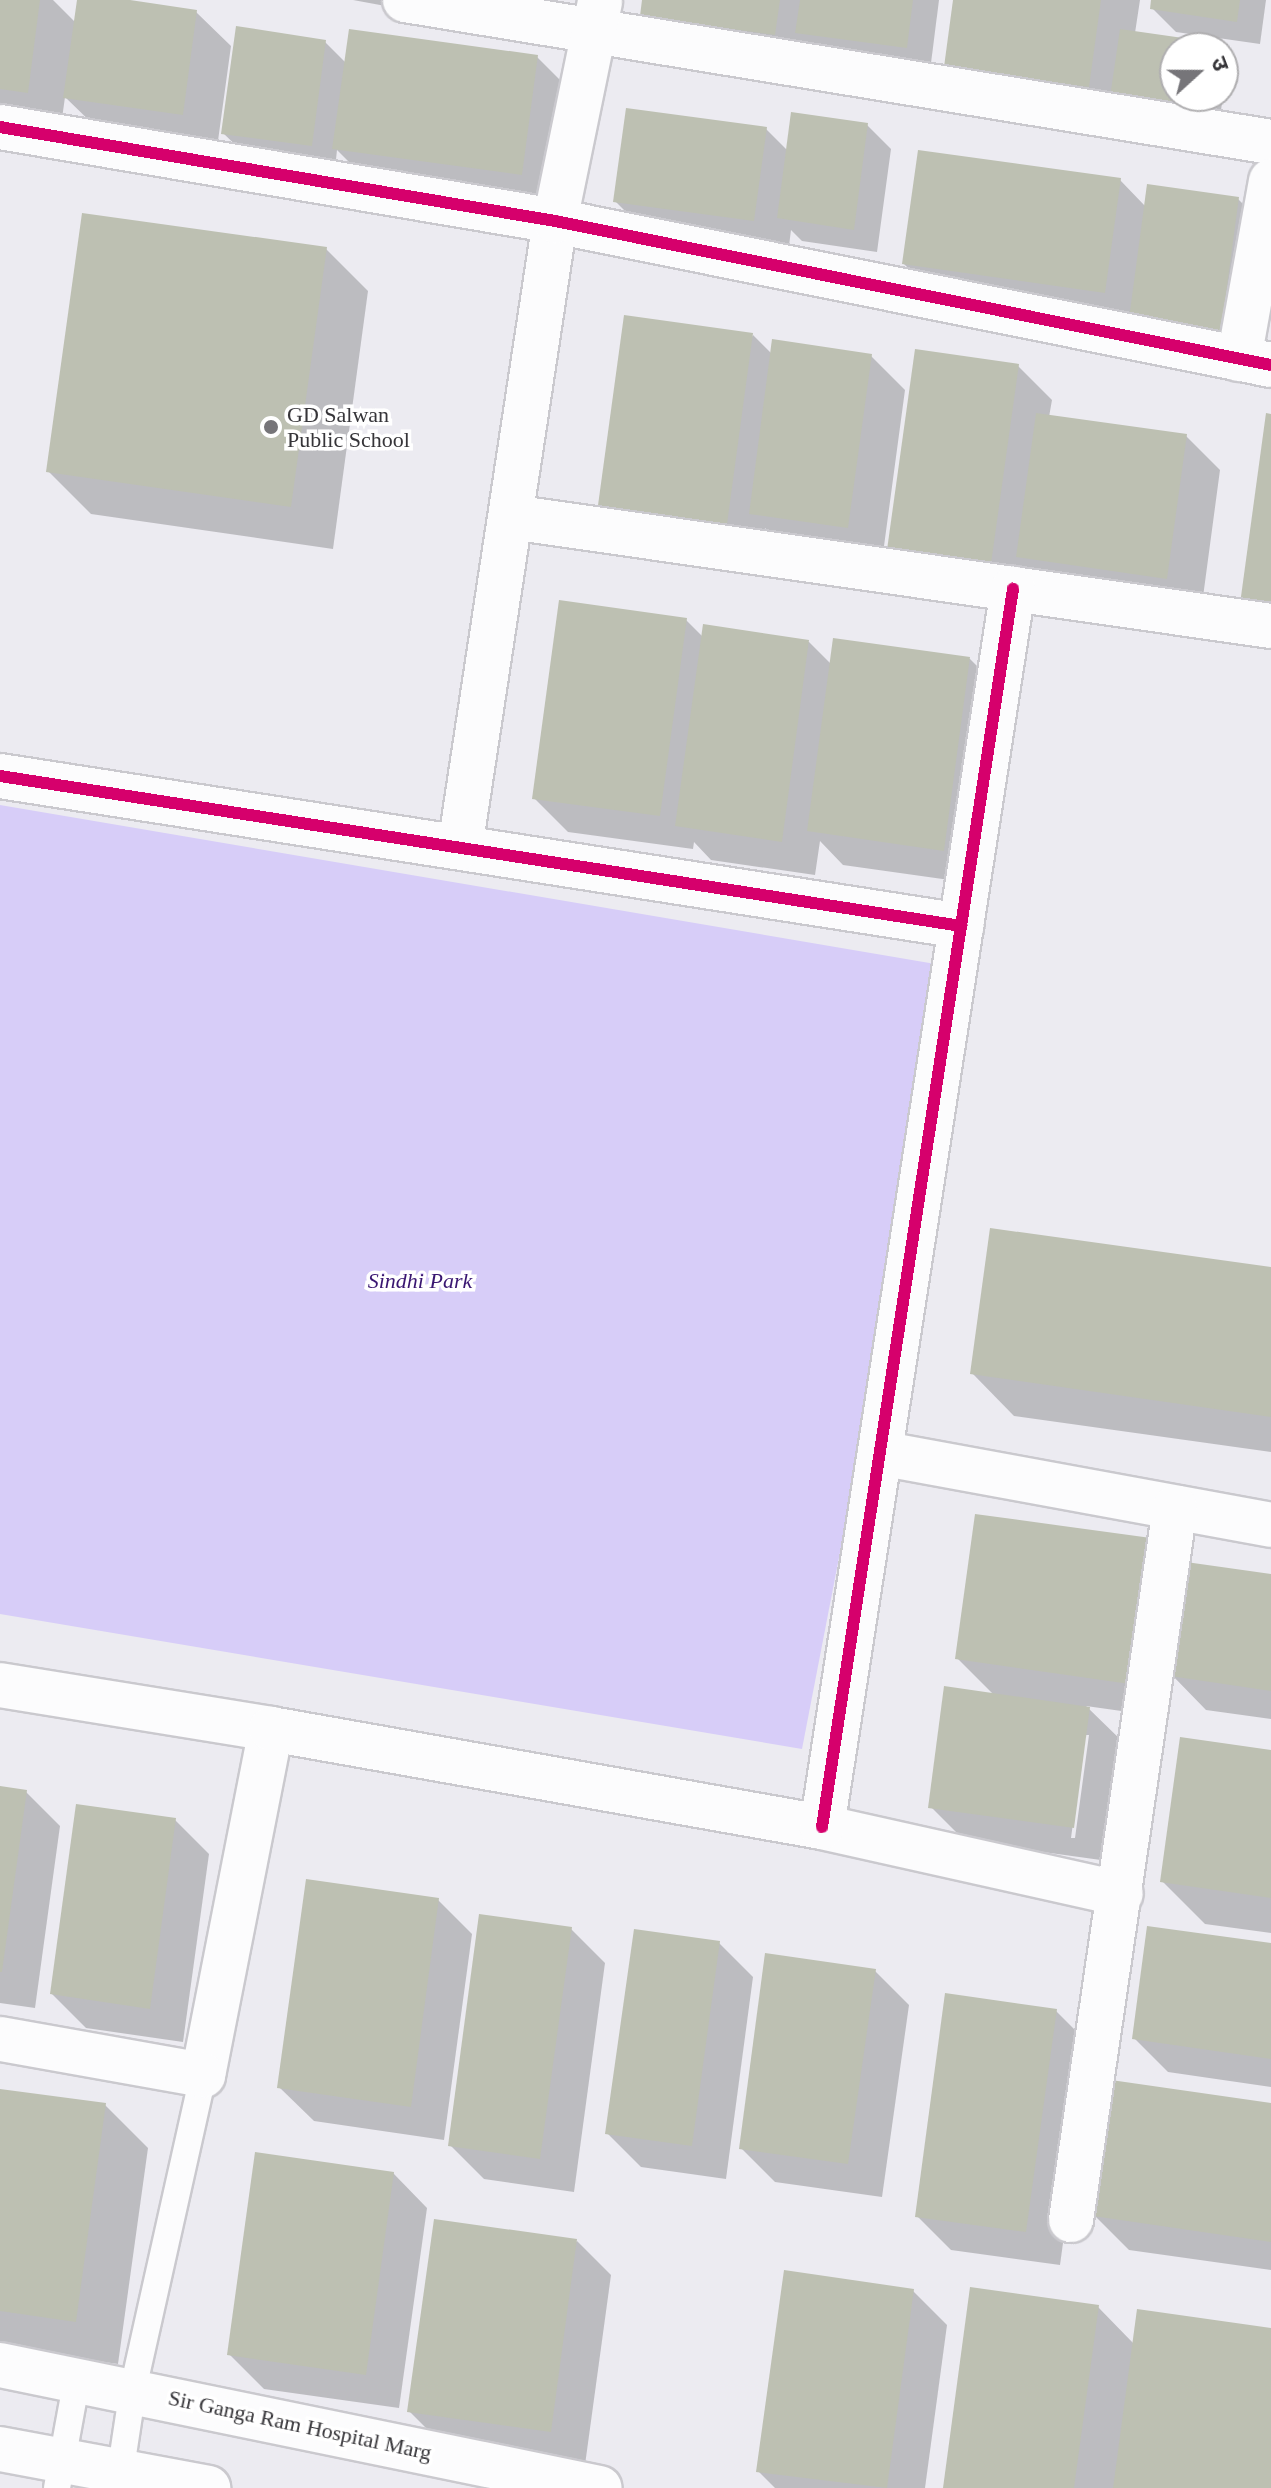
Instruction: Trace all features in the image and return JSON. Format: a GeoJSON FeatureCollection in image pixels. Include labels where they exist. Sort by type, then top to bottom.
{"type":"FeatureCollection","features":[{"type":"Feature","properties":{"kind":"street"},"geometry":{"type":"LineString","coordinates":[[405,0],[597,14],[1271,142]]}},
{"type":"Feature","properties":{"kind":"street"},"geometry":{"type":"LineString","coordinates":[[460,847],[555,221],[597,14]]}},
{"type":"Feature","properties":{"kind":"street"},"geometry":{"type":"LineString","coordinates":[[0,127],[555,221],[1255,362],[1271,181]]}},
{"type":"Feature","properties":{"kind":"street"},"geometry":{"type":"LineString","coordinates":[[511,517],[1271,626]]}},
{"type":"Feature","properties":{"kind":"street"},"geometry":{"type":"LineString","coordinates":[[822,1827],[1013,589]]}},
{"type":"Feature","properties":{"kind":"street"},"geometry":{"type":"LineString","coordinates":[[0,776],[961,926]]}},
{"type":"Feature","properties":{"kind":"street"},"geometry":{"type":"LineString","coordinates":[[880,1453],[1271,1525]]}},
{"type":"Feature","properties":{"kind":"street"},"geometry":{"type":"LineString","coordinates":[[1071,2220],[1175,1508]]}},
{"type":"Feature","properties":{"kind":"street"},"geometry":{"type":"LineString","coordinates":[[0,1685],[271,1729],[822,1827],[1121,1894]]}},
{"type":"Feature","properties":{"kind":"street"},"geometry":{"type":"LineString","coordinates":[[0,2039],[203,2075],[271,1729]]}},
{"type":"Feature","properties":{"kind":"street","name":"Sir Ganga Ram Hospital Marg"},"geometry":{"type":"LineString","coordinates":[[0,2365],[133,2389],[600,2488]]}},
{"type":"Feature","properties":{"kind":"street"},"geometry":{"type":"LineString","coordinates":[[0,2449],[60,2473],[121,2468],[208,2488]]}},
{"type":"Feature","properties":{"kind":"lane"},"geometry":{"type":"LineString","coordinates":[[121,2468],[133,2389],[203,2075]]}},
{"type":"Feature","properties":{"kind":"lane"},"geometry":{"type":"LineString","coordinates":[[60,2473],[77,2379]]}},
{"type":"Feature","properties":{"kind":"green space","name":"Sindhi Park"},"geometry":{"type":"Polygon","coordinates":[[[0,805],[953,967],[802,1749],[0,1614],[0,805]]]}},
{"type":"Feature","properties":{"kind":"building"},"geometry":{"type":"Polygon","coordinates":[[[0,0],[40,0],[28,93],[0,89],[0,0]]]}},
{"type":"Feature","properties":{"kind":"building"},"geometry":{"type":"Polygon","coordinates":[[[77,0],[130,0],[197,10],[183,115],[63,98],[77,0]]]}},
{"type":"Feature","properties":{"kind":"building"},"geometry":{"type":"Polygon","coordinates":[[[642,0],[780,0],[775,35],[640,16],[642,0]]]}},
{"type":"Feature","properties":{"kind":"building"},"geometry":{"type":"Polygon","coordinates":[[[800,0],[913,0],[907,48],[795,33],[800,0]]]}},
{"type":"Feature","properties":{"kind":"building"},"geometry":{"type":"Polygon","coordinates":[[[953,0],[1101,0],[1089,87],[944,67],[953,0]]]}},
{"type":"Feature","properties":{"kind":"building"},"geometry":{"type":"Polygon","coordinates":[[[1151,0],[1240,0],[1237,22],[1150,9],[1151,0]]]}},
{"type":"Feature","properties":{"kind":"building"},"geometry":{"type":"Polygon","coordinates":[[[236,26],[326,40],[312,146],[221,134],[236,26]]]}},
{"type":"Feature","properties":{"kind":"building"},"geometry":{"type":"Polygon","coordinates":[[[349,29],[538,55],[522,175],[332,149],[349,29]]]}},
{"type":"Feature","properties":{"kind":"building"},"geometry":{"type":"Polygon","coordinates":[[[1120,29],[1159,35],[1159,104],[1110,97],[1120,29]]]}},
{"type":"Feature","properties":{"kind":"building"},"geometry":{"type":"Polygon","coordinates":[[[626,108],[767,127],[754,221],[613,202],[626,108]]]}},
{"type":"Feature","properties":{"kind":"building"},"geometry":{"type":"Polygon","coordinates":[[[791,112],[868,123],[854,230],[777,218],[791,112]]]}},
{"type":"Feature","properties":{"kind":"building"},"geometry":{"type":"Polygon","coordinates":[[[918,150],[1121,178],[1105,293],[902,264],[918,150]]]}},
{"type":"Feature","properties":{"kind":"building"},"geometry":{"type":"Polygon","coordinates":[[[1147,184],[1239,197],[1220,339],[1128,326],[1147,184]]]}},
{"type":"Feature","properties":{"kind":"building"},"geometry":{"type":"Polygon","coordinates":[[[82,213],[327,247],[291,507],[46,472],[82,213]]]}},
{"type":"Feature","properties":{"kind":"building"},"geometry":{"type":"Polygon","coordinates":[[[624,315],[753,333],[725,539],[596,520],[624,315]]]}},
{"type":"Feature","properties":{"kind":"building"},"geometry":{"type":"Polygon","coordinates":[[[772,339],[872,354],[848,528],[749,514],[772,339]]]}},
{"type":"Feature","properties":{"kind":"building"},"geometry":{"type":"Polygon","coordinates":[[[915,349],[1019,364],[991,564],[887,550],[915,349]]]}},
{"type":"Feature","properties":{"kind":"building"},"geometry":{"type":"Polygon","coordinates":[[[1036,413],[1187,434],[1167,579],[1016,557],[1036,413]]]}},
{"type":"Feature","properties":{"kind":"building"},"geometry":{"type":"Polygon","coordinates":[[[1266,413],[1271,414],[1271,609],[1240,604],[1266,413]]]}},
{"type":"Feature","properties":{"kind":"building"},"geometry":{"type":"Polygon","coordinates":[[[559,600],[687,618],[660,816],[532,799],[559,600]]]}},
{"type":"Feature","properties":{"kind":"building"},"geometry":{"type":"Polygon","coordinates":[[[703,624],[809,640],[782,842],[675,826],[703,624]]]}},
{"type":"Feature","properties":{"kind":"building"},"geometry":{"type":"Polygon","coordinates":[[[833,638],[970,657],[944,851],[807,831],[833,638]]]}},
{"type":"Feature","properties":{"kind":"building"},"geometry":{"type":"Polygon","coordinates":[[[990,1228],[1271,1267],[1271,1417],[970,1374],[990,1228]]]}},
{"type":"Feature","properties":{"kind":"building"},"geometry":{"type":"Polygon","coordinates":[[[975,1514],[1151,1538],[1130,1684],[955,1659],[975,1514]]]}},
{"type":"Feature","properties":{"kind":"building"},"geometry":{"type":"Polygon","coordinates":[[[1186,1562],[1271,1574],[1271,1691],[1170,1676],[1186,1562]]]}},
{"type":"Feature","properties":{"kind":"building"},"geometry":{"type":"Polygon","coordinates":[[[944,1686],[1090,1707],[1074,1828],[928,1808],[944,1686]]]}},
{"type":"Feature","properties":{"kind":"building"},"geometry":{"type":"Polygon","coordinates":[[[1180,1737],[1271,1750],[1271,1898],[1160,1882],[1180,1737]]]}},
{"type":"Feature","properties":{"kind":"building"},"geometry":{"type":"Polygon","coordinates":[[[0,1786],[27,1790],[2,1972],[0,1972],[0,1786]]]}},
{"type":"Feature","properties":{"kind":"building"},"geometry":{"type":"Polygon","coordinates":[[[76,1804],[176,1818],[150,2009],[50,1994],[76,1804]]]}},
{"type":"Feature","properties":{"kind":"building"},"geometry":{"type":"Polygon","coordinates":[[[306,1879],[439,1898],[411,2107],[277,2088],[306,1879]]]}},
{"type":"Feature","properties":{"kind":"building"},"geometry":{"type":"Polygon","coordinates":[[[479,1914],[572,1927],[540,2159],[448,2146],[479,1914]]]}},
{"type":"Feature","properties":{"kind":"building"},"geometry":{"type":"Polygon","coordinates":[[[1147,1926],[1271,1943],[1271,2059],[1132,2039],[1147,1926]]]}},
{"type":"Feature","properties":{"kind":"building"},"geometry":{"type":"Polygon","coordinates":[[[634,1929],[720,1941],[692,2146],[605,2134],[634,1929]]]}},
{"type":"Feature","properties":{"kind":"building"},"geometry":{"type":"Polygon","coordinates":[[[765,1953],[876,1969],[848,2164],[739,2149],[765,1953]]]}},
{"type":"Feature","properties":{"kind":"building"},"geometry":{"type":"Polygon","coordinates":[[[945,1993],[1057,2009],[1026,2232],[915,2217],[945,1993]]]}},
{"type":"Feature","properties":{"kind":"building"},"geometry":{"type":"Polygon","coordinates":[[[1111,2080],[1271,2103],[1271,2242],[1093,2216],[1111,2080]]]}},
{"type":"Feature","properties":{"kind":"building"},"geometry":{"type":"Polygon","coordinates":[[[0,2089],[106,2103],[76,2322],[0,2311],[0,2089]]]}},
{"type":"Feature","properties":{"kind":"building"},"geometry":{"type":"Polygon","coordinates":[[[255,2152],[394,2172],[366,2375],[227,2355],[255,2152]]]}},
{"type":"Feature","properties":{"kind":"building"},"geometry":{"type":"Polygon","coordinates":[[[434,2219],[577,2239],[551,2432],[407,2412],[434,2219]]]}},
{"type":"Feature","properties":{"kind":"building"},"geometry":{"type":"Polygon","coordinates":[[[784,2270],[914,2289],[887,2488],[756,2472],[784,2270]]]}},
{"type":"Feature","properties":{"kind":"building"},"geometry":{"type":"Polygon","coordinates":[[[970,2287],[1099,2305],[1074,2488],[943,2488],[970,2287]]]}},
{"type":"Feature","properties":{"kind":"building"},"geometry":{"type":"Polygon","coordinates":[[[1137,2309],[1271,2328],[1271,2488],[1113,2488],[1137,2309]]]}},
{"type":"Feature","properties":{"kind":"cycle path"},"geometry":{"type":"LineString","coordinates":[[0,127],[555,221],[1271,365]]}},
{"type":"Feature","properties":{"kind":"cycle path"},"geometry":{"type":"LineString","coordinates":[[822,1827],[1013,589]]}},
{"type":"Feature","properties":{"kind":"cycle path"},"geometry":{"type":"LineString","coordinates":[[0,776],[961,926]]}},
{"type":"Feature","properties":{"kind":"place","name":"GD Salwan Public School"},"geometry":{"type":"Point","coordinates":[271,427]}}]}
